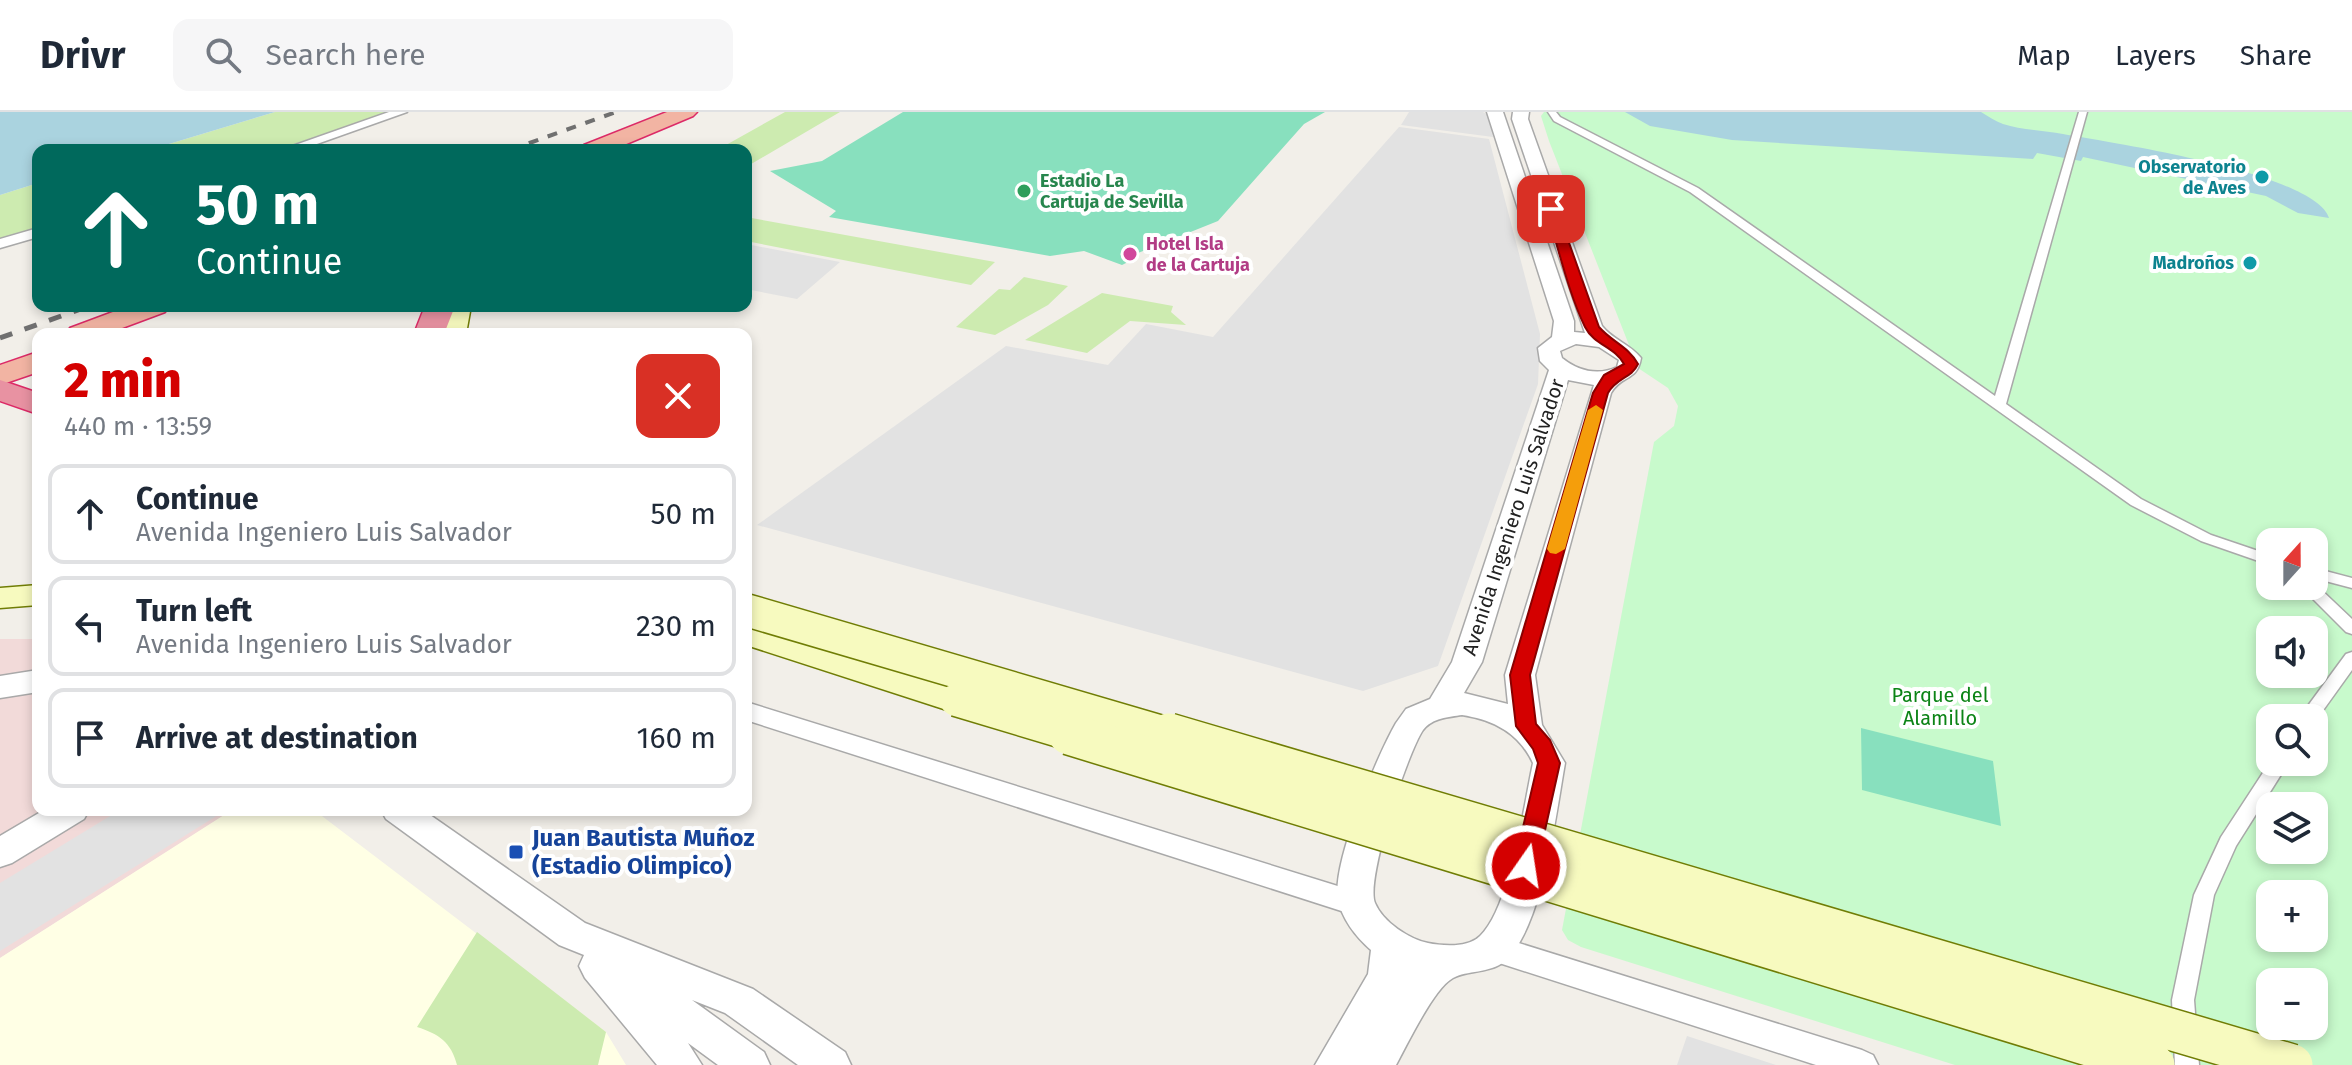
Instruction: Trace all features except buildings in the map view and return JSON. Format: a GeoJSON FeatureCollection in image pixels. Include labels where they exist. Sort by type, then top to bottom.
{"type":"FeatureCollection","features":[{"type":"Feature","properties":{"kind":"highway"},"geometry":{"type":"LineString","coordinates":[[586,144],[663,112]]}},
{"type":"Feature","properties":{"kind":"highway"},"geometry":{"type":"LineString","coordinates":[[607,144],[686,112]]}},
{"type":"Feature","properties":{"kind":"highway"},"geometry":{"type":"LineString","coordinates":[[96,328],[139,312]]}},
{"type":"Feature","properties":{"kind":"highway"},"geometry":{"type":"LineString","coordinates":[[124,328],[167,312]]}},
{"type":"Feature","properties":{"kind":"highway"},"geometry":{"type":"LineString","coordinates":[[0,364],[32,352]]}},
{"type":"Feature","properties":{"kind":"highway"},"geometry":{"type":"LineString","coordinates":[[0,376],[32,363]]}},
{"type":"Feature","properties":{"kind":"main road"},"geometry":{"type":"LineString","coordinates":[[0,599],[32,596]]}},
{"type":"Feature","properties":{"kind":"main road"},"geometry":{"type":"LineString","coordinates":[[752,612],[2292,1065]]}},
{"type":"Feature","properties":{"kind":"main road"},"geometry":{"type":"LineString","coordinates":[[752,636],[2154,1065]]}},
{"type":"Feature","properties":{"kind":"main road"},"geometry":{"type":"LineString","coordinates":[[752,648],[903,694],[956,700]]}},
{"type":"Feature","properties":{"kind":"street"},"geometry":{"type":"LineString","coordinates":[[305,144],[401,112]]}},
{"type":"Feature","properties":{"kind":"street"},"geometry":{"type":"LineString","coordinates":[[1495,112],[1564,321],[1563,340],[1603,341],[1624,351],[1631,364],[1628,370],[1609,378],[1584,377],[1560,369]]}},
{"type":"Feature","properties":{"kind":"street"},"geometry":{"type":"LineString","coordinates":[[1521,112],[1520,119],[1592,327],[1603,341]]}},
{"type":"Feature","properties":{"kind":"street"},"geometry":{"type":"LineString","coordinates":[[1550,112],[1557,119],[1694,190],[2136,502],[2206,538],[2256,555]]}},
{"type":"Feature","properties":{"kind":"street"},"geometry":{"type":"LineString","coordinates":[[1999,405],[2083,112]]}},
{"type":"Feature","properties":{"kind":"street"},"geometry":{"type":"LineString","coordinates":[[0,244],[32,234]]}},
{"type":"Feature","properties":{"kind":"street","name":"Avenida Ingeniero Luis Salvador"},"geometry":{"type":"LineString","coordinates":[[1441,706],[1467,662],[1560,369],[1548,355],[1549,348],[1563,340]]}},
{"type":"Feature","properties":{"kind":"street"},"geometry":{"type":"LineString","coordinates":[[1526,726],[1520,675],[1600,393],[1609,378]]}},
{"type":"Feature","properties":{"kind":"street"},"geometry":{"type":"LineString","coordinates":[[2328,577],[2352,583]]}},
{"type":"Feature","properties":{"kind":"street"},"geometry":{"type":"LineString","coordinates":[[0,599],[32,602]]}},
{"type":"Feature","properties":{"kind":"street"},"geometry":{"type":"LineString","coordinates":[[2323,600],[2352,628]]}},
{"type":"Feature","properties":{"kind":"street"},"geometry":{"type":"LineString","coordinates":[[2318,704],[2352,658]]}},
{"type":"Feature","properties":{"kind":"street"},"geometry":{"type":"LineString","coordinates":[[0,687],[32,682]]}},
{"type":"Feature","properties":{"kind":"street"},"geometry":{"type":"LineString","coordinates":[[1462,704],[1486,707],[1526,726],[1542,745],[1549,763],[1513,919],[1493,948],[1477,956],[1444,961],[1423,958],[1390,944],[1367,923],[1357,904],[1355,875],[1409,724],[1419,715],[1441,706],[1462,704]]}},
{"type":"Feature","properties":{"kind":"street"},"geometry":{"type":"LineString","coordinates":[[752,713],[1357,904]]}},
{"type":"Feature","properties":{"kind":"street"},"geometry":{"type":"LineString","coordinates":[[2187,1065],[2183,1000],[2204,895],[2228,843],[2271,776]]}},
{"type":"Feature","properties":{"kind":"street"},"geometry":{"type":"LineString","coordinates":[[0,835],[33,816]]}},
{"type":"Feature","properties":{"kind":"street"},"geometry":{"type":"LineString","coordinates":[[0,853],[62,816]]}},
{"type":"Feature","properties":{"kind":"street"},"geometry":{"type":"LineString","coordinates":[[414,816],[750,1065]]}},
{"type":"Feature","properties":{"kind":"street"},"geometry":{"type":"LineString","coordinates":[[572,934],[682,1065]]}},
{"type":"Feature","properties":{"kind":"street"},"geometry":{"type":"LineString","coordinates":[[572,934],[739,1001],[831,1065]]}},
{"type":"Feature","properties":{"kind":"street"},"geometry":{"type":"LineString","coordinates":[[1335,1065],[1387,977],[1390,944]]}},
{"type":"Feature","properties":{"kind":"street"},"geometry":{"type":"LineString","coordinates":[[1493,948],[1862,1065]]}},
{"type":"Feature","properties":{"kind":"street"},"geometry":{"type":"LineString","coordinates":[[1374,1065],[1419,988],[1444,961]]}},
{"type":"Feature","properties":{"kind":"shaded area"},"geometry":{"type":"Polygon","coordinates":[[[1409,112],[1483,112],[1490,116],[1493,137],[1401,125],[1409,112]]]}},
{"type":"Feature","properties":{"kind":"shaded area"},"geometry":{"type":"Polygon","coordinates":[[[1399,127],[1489,139],[1540,334],[1538,384],[1438,666],[1363,691],[757,525],[1006,346],[1108,365],[1146,324],[1213,337],[1399,127]]]}},
{"type":"Feature","properties":{"kind":"shaded area"},"geometry":{"type":"Polygon","coordinates":[[[752,245],[840,262],[797,299],[752,290],[752,245]]]}},
{"type":"Feature","properties":{"kind":"shaded area"},"geometry":{"type":"Polygon","coordinates":[[[0,639],[32,639],[32,816],[223,816],[0,958],[0,639]]]}},
{"type":"Feature","properties":{"kind":"shaded area"},"geometry":{"type":"Polygon","coordinates":[[[110,816],[216,816],[0,951],[0,883],[110,816]]]}},
{"type":"Feature","properties":{"kind":"shaded area"},"geometry":{"type":"Polygon","coordinates":[[[222,816],[322,816],[606,1032],[626,1065],[0,1065],[0,958],[222,816]]]}},
{"type":"Feature","properties":{"kind":"shaded area"},"geometry":{"type":"Polygon","coordinates":[[[1687,1036],[1776,1065],[1677,1065],[1687,1036]]]}},
{"type":"Feature","properties":{"kind":"green space"},"geometry":{"type":"Polygon","coordinates":[[[275,112],[390,112],[294,144],[169,144],[275,112]]]}},
{"type":"Feature","properties":{"kind":"green space"},"geometry":{"type":"Polygon","coordinates":[[[785,112],[840,112],[752,163],[752,144],[728,144],[785,112]]]}},
{"type":"Feature","properties":{"kind":"green space","name":"Estadio La Cartuja de Sevilla"},"geometry":{"type":"Polygon","coordinates":[[[903,112],[1325,112],[1304,124],[1218,221],[1133,255],[1136,258],[1122,265],[1084,251],[1050,256],[829,217],[836,211],[770,171],[822,161],[903,112]]]}},
{"type":"Feature","properties":{"kind":"green space","name":"Parque del Alamillo"},"geometry":{"type":"Polygon","coordinates":[[[1544,112],[2352,112],[2352,1065],[1955,1065],[1581,947],[1568,940],[1562,930],[1654,442],[1674,426],[1678,406],[1668,388],[1638,368],[1541,116],[1544,112]]]}},
{"type":"Feature","properties":{"kind":"green space"},"geometry":{"type":"Polygon","coordinates":[[[32,185],[32,232],[0,242],[0,195],[32,185]]]}},
{"type":"Feature","properties":{"kind":"green space"},"geometry":{"type":"Polygon","coordinates":[[[752,218],[995,262],[971,285],[752,242],[752,218]]]}},
{"type":"Feature","properties":{"kind":"green space"},"geometry":{"type":"Polygon","coordinates":[[[1024,277],[1068,286],[1048,305],[995,335],[956,327],[999,289],[1010,290],[1024,277]]]}},
{"type":"Feature","properties":{"kind":"green space"},"geometry":{"type":"Polygon","coordinates":[[[1102,293],[1173,306],[1171,312],[1186,325],[1130,321],[1087,353],[1025,340],[1102,293]]]}},
{"type":"Feature","properties":{"kind":"green space"},"geometry":{"type":"Polygon","coordinates":[[[1861,728],[1993,761],[2001,826],[1862,790],[1861,728]]]}},
{"type":"Feature","properties":{"kind":"green space"},"geometry":{"type":"Polygon","coordinates":[[[477,932],[606,1032],[598,1065],[457,1065],[443,1040],[417,1027],[477,932]]]}},
{"type":"Feature","properties":{"kind":"water"},"geometry":{"type":"Polygon","coordinates":[[[0,112],[275,112],[169,144],[32,144],[32,185],[0,195],[0,112]]]}},
{"type":"Feature","properties":{"kind":"water"},"geometry":{"type":"Polygon","coordinates":[[[1625,112],[1981,112],[2010,126],[2165,153],[2252,174],[2289,187],[2316,202],[2329,218],[2298,213],[2266,196],[2083,157],[2081,161],[2037,153],[2033,159],[1732,140],[1650,126],[1625,112]]]}},
{"type":"Feature","properties":{"kind":"railway"},"geometry":{"type":"LineString","coordinates":[[527,144],[616,112]]}},
{"type":"Feature","properties":{"kind":"railway"},"geometry":{"type":"LineString","coordinates":[[0,338],[72,312]]}},
{"type":"Feature","properties":{"kind":"slow traffic"},"geometry":{"type":"LineString","coordinates":[[1556,549],[1596,410]]}},
{"type":"Feature","properties":{"kind":"place","name":"Observatorio de Aves"},"geometry":{"type":"Point","coordinates":[2262,177]}},
{"type":"Feature","properties":{"kind":"place","name":"Estadio La Cartuja de Sevilla"},"geometry":{"type":"Point","coordinates":[1024,191]}},
{"type":"Feature","properties":{"kind":"place","name":"Hotel Isla de la Cartuja"},"geometry":{"type":"Point","coordinates":[1130,254]}},
{"type":"Feature","properties":{"kind":"place","name":"Madroños"},"geometry":{"type":"Point","coordinates":[2250,263]}},
{"type":"Feature","properties":{"kind":"place","name":"Juan Bautista Muñoz (Estadio Olimpico)"},"geometry":{"type":"Point","coordinates":[516,852]}},
{"type":"Feature","properties":{"kind":"route"},"geometry":{"type":"LineString","coordinates":[[1526,866],[1549,763],[1542,745],[1526,726],[1520,675],[1600,393],[1609,378],[1628,370],[1631,364],[1624,351],[1603,341],[1592,327],[1551,209]]}}]}
